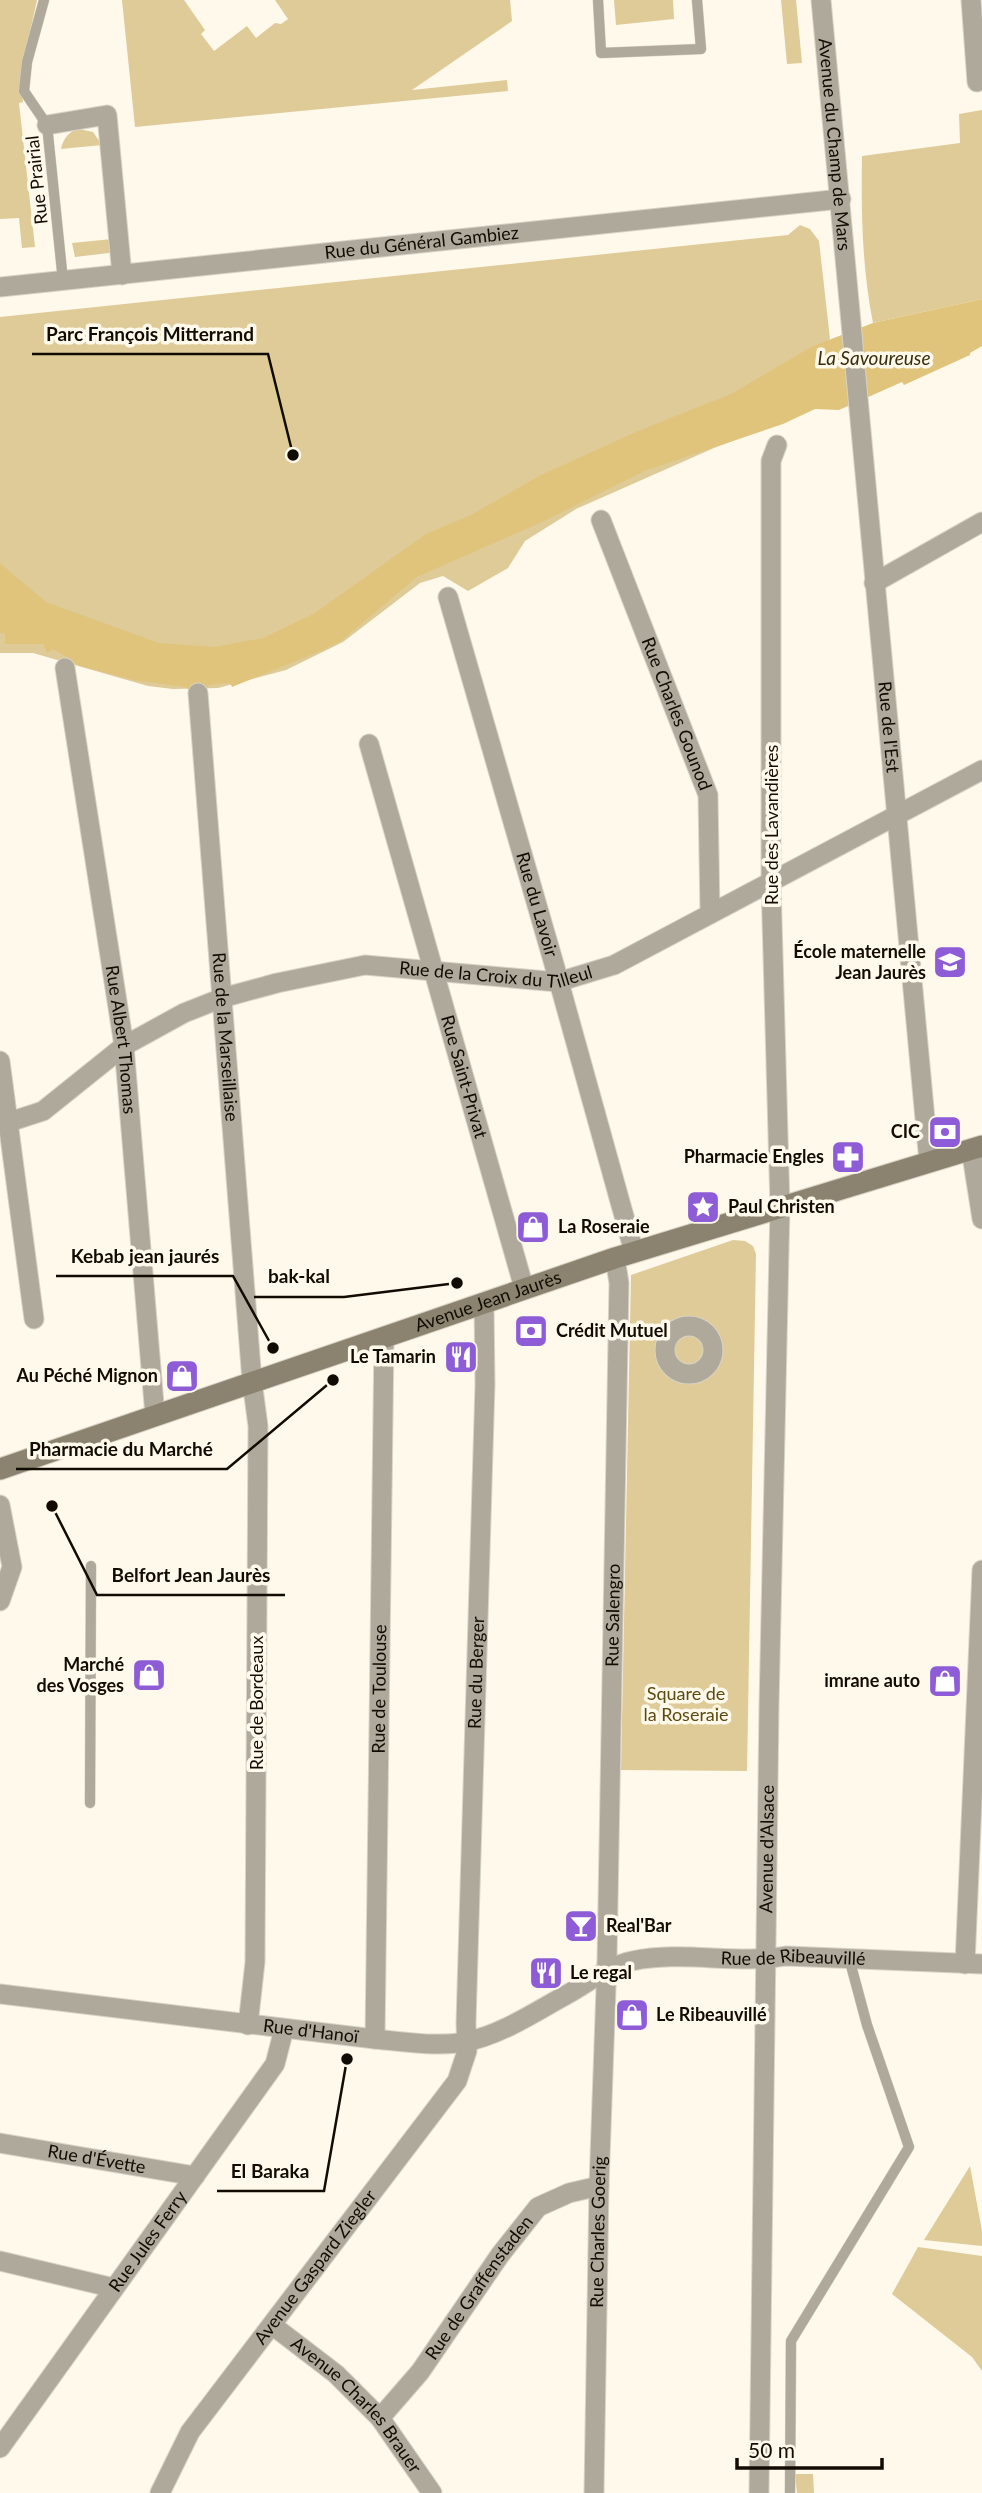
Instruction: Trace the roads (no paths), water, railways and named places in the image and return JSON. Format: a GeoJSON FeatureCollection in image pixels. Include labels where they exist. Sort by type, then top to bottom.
{"type":"FeatureCollection","features":[{"type":"Feature","properties":{"kind":"main road","name":"Avenue Jean Jaurès"},"geometry":{"type":"LineString","coordinates":[[0,1469],[524,1288],[780,1206],[976,1148]]}},
{"type":"Feature","properties":{"kind":"street","name":"Avenue du Champ de Mars"},"geometry":{"type":"LineString","coordinates":[[821,0],[847,290]]}},
{"type":"Feature","properties":{"kind":"street"},"geometry":{"type":"LineString","coordinates":[[971,0],[977,28],[977,82]]}},
{"type":"Feature","properties":{"kind":"street"},"geometry":{"type":"LineString","coordinates":[[47,125],[107,115],[122,275]]}},
{"type":"Feature","properties":{"kind":"street","name":"Rue du Général Gambiez"},"geometry":{"type":"LineString","coordinates":[[0,287],[841,200]]}},
{"type":"Feature","properties":{"kind":"street","name":"Rue de l'Est"},"geometry":{"type":"LineString","coordinates":[[847,290],[929,1162]]}},
{"type":"Feature","properties":{"kind":"street","name":"Rue des Lavandières"},"geometry":{"type":"LineString","coordinates":[[777,444],[771,461],[771,883],[780,1206]]}},
{"type":"Feature","properties":{"kind":"street","name":"Rue Charles Gounod"},"geometry":{"type":"LineString","coordinates":[[601,520],[708,795],[710,914]]}},
{"type":"Feature","properties":{"kind":"street"},"geometry":{"type":"LineString","coordinates":[[874,583],[982,522]]}},
{"type":"Feature","properties":{"kind":"street","name":"Rue du Lavoir"},"geometry":{"type":"LineString","coordinates":[[448,597],[558,982],[625,1255]]}},
{"type":"Feature","properties":{"kind":"street","name":"Rue Albert Thomas"},"geometry":{"type":"LineString","coordinates":[[65,668],[124,1046],[155,1416]]}},
{"type":"Feature","properties":{"kind":"street","name":"Rue de la Marseillaise"},"geometry":{"type":"LineString","coordinates":[[198,693],[252,1381]]}},
{"type":"Feature","properties":{"kind":"street","name":"Rue Saint-Privat"},"geometry":{"type":"LineString","coordinates":[[369,744],[524,1288]]}},
{"type":"Feature","properties":{"kind":"street","name":"Rue de la Croix du Tilleul"},"geometry":{"type":"LineString","coordinates":[[4,1124],[43,1111],[124,1046],[184,1013],[222,998],[277,983],[365,965],[558,982],[614,965],[982,770]]}},
{"type":"Feature","properties":{"kind":"street"},"geometry":{"type":"LineString","coordinates":[[0,1061],[4,1124],[34,1320]]}},
{"type":"Feature","properties":{"kind":"street"},"geometry":{"type":"LineString","coordinates":[[976,1148],[982,1219]]}},
{"type":"Feature","properties":{"kind":"street","name":"Avenue d'Alsace"},"geometry":{"type":"LineString","coordinates":[[759,2493],[780,1206]]}},
{"type":"Feature","properties":{"kind":"street","name":"Rue Salengro"},"geometry":{"type":"LineString","coordinates":[[607,1970],[619,1283],[625,1255]]}},
{"type":"Feature","properties":{"kind":"street","name":"Rue du Berger"},"geometry":{"type":"LineString","coordinates":[[466,2042],[485,1384],[484,1304]]}},
{"type":"Feature","properties":{"kind":"street","name":"Rue de Toulouse"},"geometry":{"type":"LineString","coordinates":[[375,2039],[384,1338]]}},
{"type":"Feature","properties":{"kind":"street","name":"Rue de Bordeaux"},"geometry":{"type":"LineString","coordinates":[[248,2025],[255,1962],[258,1509],[258,1426],[252,1381]]}},
{"type":"Feature","properties":{"kind":"street"},"geometry":{"type":"LineString","coordinates":[[0,1505],[12,1567],[0,1601]]}},
{"type":"Feature","properties":{"kind":"street"},"geometry":{"type":"LineString","coordinates":[[973,1964],[982,1570]]}},
{"type":"Feature","properties":{"kind":"street","name":"Rue de Ribeauvillé"},"geometry":{"type":"LineString","coordinates":[[607,1970],[630,1961],[651,1958],[766,1959],[786,1956],[973,1964]]}},
{"type":"Feature","properties":{"kind":"street","name":"Rue d'Hanoï"},"geometry":{"type":"LineString","coordinates":[[0,1994],[375,2039],[427,2043],[466,2042],[507,2027],[607,1970]]}},
{"type":"Feature","properties":{"kind":"street","name":"Rue Charles Goerig"},"geometry":{"type":"LineString","coordinates":[[594,2493],[599,2186],[607,1970]]}},
{"type":"Feature","properties":{"kind":"street","name":"Rue Jules Ferry"},"geometry":{"type":"LineString","coordinates":[[0,2448],[275,2064],[284,2029]]}},
{"type":"Feature","properties":{"kind":"street","name":"Avenue Gaspard Ziegler"},"geometry":{"type":"LineString","coordinates":[[160,2493],[190,2432],[457,2081],[467,2051],[466,2042]]}},
{"type":"Feature","properties":{"kind":"street","name":"Rue d'Évette"},"geometry":{"type":"LineString","coordinates":[[0,2143],[195,2176]]}},
{"type":"Feature","properties":{"kind":"street","name":"Rue de Graffenstaden"},"geometry":{"type":"LineString","coordinates":[[380,2418],[420,2372],[500,2255],[538,2207],[569,2193],[599,2186]]}},
{"type":"Feature","properties":{"kind":"street"},"geometry":{"type":"LineString","coordinates":[[0,2261],[114,2288]]}},
{"type":"Feature","properties":{"kind":"street","name":"Avenue Charles Brauer"},"geometry":{"type":"LineString","coordinates":[[272,2325],[336,2374],[380,2418],[432,2493]]}},
{"type":"Feature","properties":{"kind":"lane","name":"Rue Prairial"},"geometry":{"type":"LineString","coordinates":[[44,0],[27,62],[24,90],[47,125],[63,281]]}},
{"type":"Feature","properties":{"kind":"lane"},"geometry":{"type":"LineString","coordinates":[[598,0],[601,53],[701,49],[697,0]]}},
{"type":"Feature","properties":{"kind":"lane"},"geometry":{"type":"LineString","coordinates":[[90,1803],[91,1566]]}},
{"type":"Feature","properties":{"kind":"lane"},"geometry":{"type":"LineString","coordinates":[[790,2493],[791,2342],[909,2147],[867,2025],[849,1958]]}},
{"type":"Feature","properties":{"kind":"water","name":"La Savoureuse"},"geometry":{"type":"Polygon","coordinates":[[[982,299],[982,346],[970,355],[904,385],[902,382],[839,410],[815,409],[783,424],[647,470],[542,522],[417,577],[341,641],[232,687],[230,683],[189,690],[185,687],[133,680],[80,666],[53,649],[47,653],[43,644],[5,644],[5,634],[0,633],[0,563],[46,602],[159,643],[214,647],[263,638],[315,613],[426,534],[471,515],[539,476],[638,431],[731,394],[813,346],[873,323],[982,299]]]}},
{"type":"Feature","properties":{"kind":"place","name":"Parc François Mitterrand"},"geometry":{"type":"Point","coordinates":[293,455]}},
{"type":"Feature","properties":{"kind":"place","name":"École maternelle Jean Jaurès"},"geometry":{"type":"Point","coordinates":[950,962]}},
{"type":"Feature","properties":{"kind":"place","name":"CIC"},"geometry":{"type":"Point","coordinates":[945,1132]}},
{"type":"Feature","properties":{"kind":"place","name":"Pharmacie Engles"},"geometry":{"type":"Point","coordinates":[848,1157]}},
{"type":"Feature","properties":{"kind":"place","name":"Paul Christen"},"geometry":{"type":"Point","coordinates":[703,1207]}},
{"type":"Feature","properties":{"kind":"place","name":"La Roseraie"},"geometry":{"type":"Point","coordinates":[533,1227]}},
{"type":"Feature","properties":{"kind":"place","name":"bak-kal"},"geometry":{"type":"Point","coordinates":[457,1283]}},
{"type":"Feature","properties":{"kind":"place","name":"Crédit Mutuel"},"geometry":{"type":"Point","coordinates":[531,1331]}},
{"type":"Feature","properties":{"kind":"place","name":"Kebab jean jaurés"},"geometry":{"type":"Point","coordinates":[273,1348]}},
{"type":"Feature","properties":{"kind":"place","name":"Le Tamarin"},"geometry":{"type":"Point","coordinates":[461,1357]}},
{"type":"Feature","properties":{"kind":"place","name":"Au Péché Mignon"},"geometry":{"type":"Point","coordinates":[182,1376]}},
{"type":"Feature","properties":{"kind":"place","name":"Pharmacie du Marché"},"geometry":{"type":"Point","coordinates":[333,1380]}},
{"type":"Feature","properties":{"kind":"place","name":"Belfort Jean Jaurès"},"geometry":{"type":"Point","coordinates":[52,1506]}},
{"type":"Feature","properties":{"kind":"place","name":"Marché des Vosges"},"geometry":{"type":"Point","coordinates":[149,1675]}},
{"type":"Feature","properties":{"kind":"place","name":"imrane auto"},"geometry":{"type":"Point","coordinates":[945,1681]}},
{"type":"Feature","properties":{"kind":"place","name":"Real'Bar"},"geometry":{"type":"Point","coordinates":[581,1926]}},
{"type":"Feature","properties":{"kind":"place","name":"Le regal"},"geometry":{"type":"Point","coordinates":[546,1973]}},
{"type":"Feature","properties":{"kind":"place","name":"Le Ribeauvillé"},"geometry":{"type":"Point","coordinates":[632,2015]}},
{"type":"Feature","properties":{"kind":"place","name":"El Baraka"},"geometry":{"type":"Point","coordinates":[347,2059]}},
{"type":"Feature","properties":{"kind":"park label","name":"Square de la Roseraie"},"geometry":{"type":"Point","coordinates":[686,1704]}}]}
